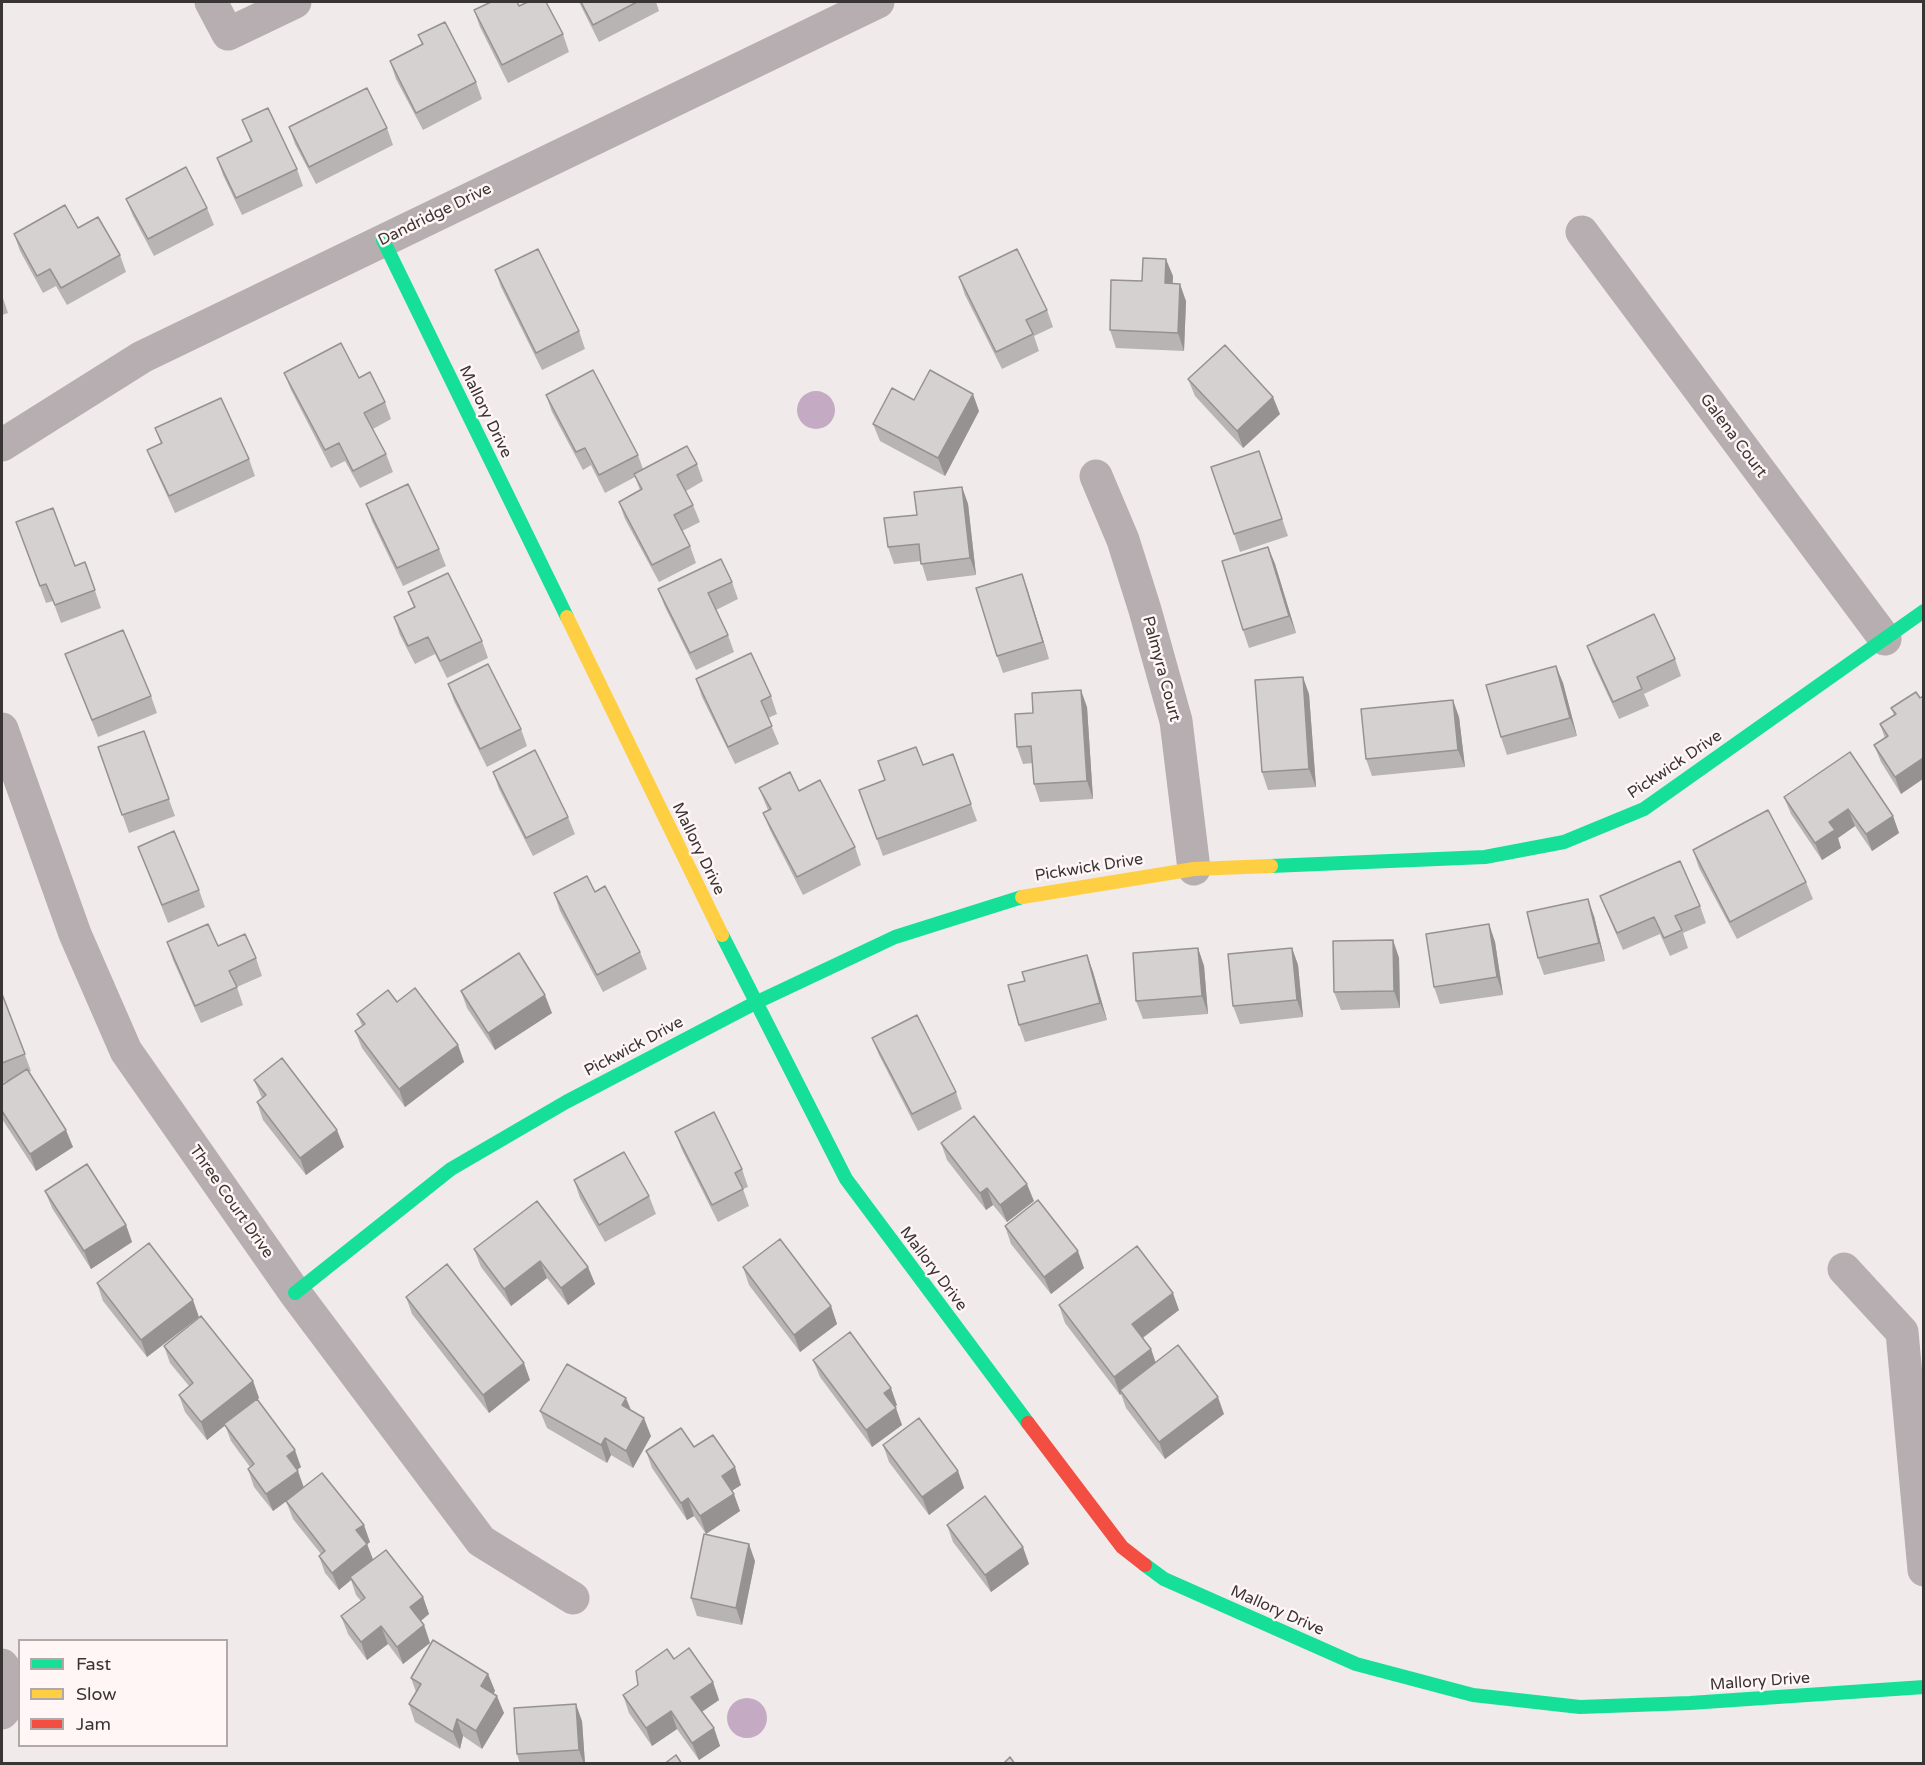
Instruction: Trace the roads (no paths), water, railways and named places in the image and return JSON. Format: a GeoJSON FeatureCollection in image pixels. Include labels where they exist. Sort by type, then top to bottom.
{"type":"FeatureCollection","features":[{"type":"Feature","properties":{"kind":"street"},"geometry":{"type":"LineString","coordinates":[[211,2],[228,34],[295,2]]}},
{"type":"Feature","properties":{"kind":"street","name":"Dandridge Drive"},"geometry":{"type":"LineString","coordinates":[[2,445],[142,357],[878,2]]}},
{"type":"Feature","properties":{"kind":"street","name":"Galena Court"},"geometry":{"type":"LineString","coordinates":[[1582,232],[1885,639]]}},
{"type":"Feature","properties":{"kind":"street","name":"Mallory Drive"},"geometry":{"type":"LineString","coordinates":[[383,240],[755,1003],[846,1179],[1122,1547],[1164,1579],[1356,1664],[1473,1695],[1580,1707],[1690,1703],[1923,1687]]}},
{"type":"Feature","properties":{"kind":"street","name":"Palmyra Court"},"geometry":{"type":"LineString","coordinates":[[1096,476],[1126,550],[1176,721],[1194,868]]}},
{"type":"Feature","properties":{"kind":"street","name":"Pickwick Drive"},"geometry":{"type":"LineString","coordinates":[[295,1293],[451,1169],[566,1102],[755,1003],[895,938],[1030,894],[1194,868],[1485,857],[1564,842],[1644,809],[1923,611]]}},
{"type":"Feature","properties":{"kind":"street","name":"Three Court Drive"},"geometry":{"type":"LineString","coordinates":[[2,729],[75,934],[126,1052],[295,1293],[481,1541],[573,1598]]}},
{"type":"Feature","properties":{"kind":"street"},"geometry":{"type":"LineString","coordinates":[[1844,1269],[1902,1332],[1923,1570]]}},
{"type":"Feature","properties":{"kind":"street"},"geometry":{"type":"LineString","coordinates":[[2,1665],[11,1677],[11,1703],[2,1713]]}}]}
